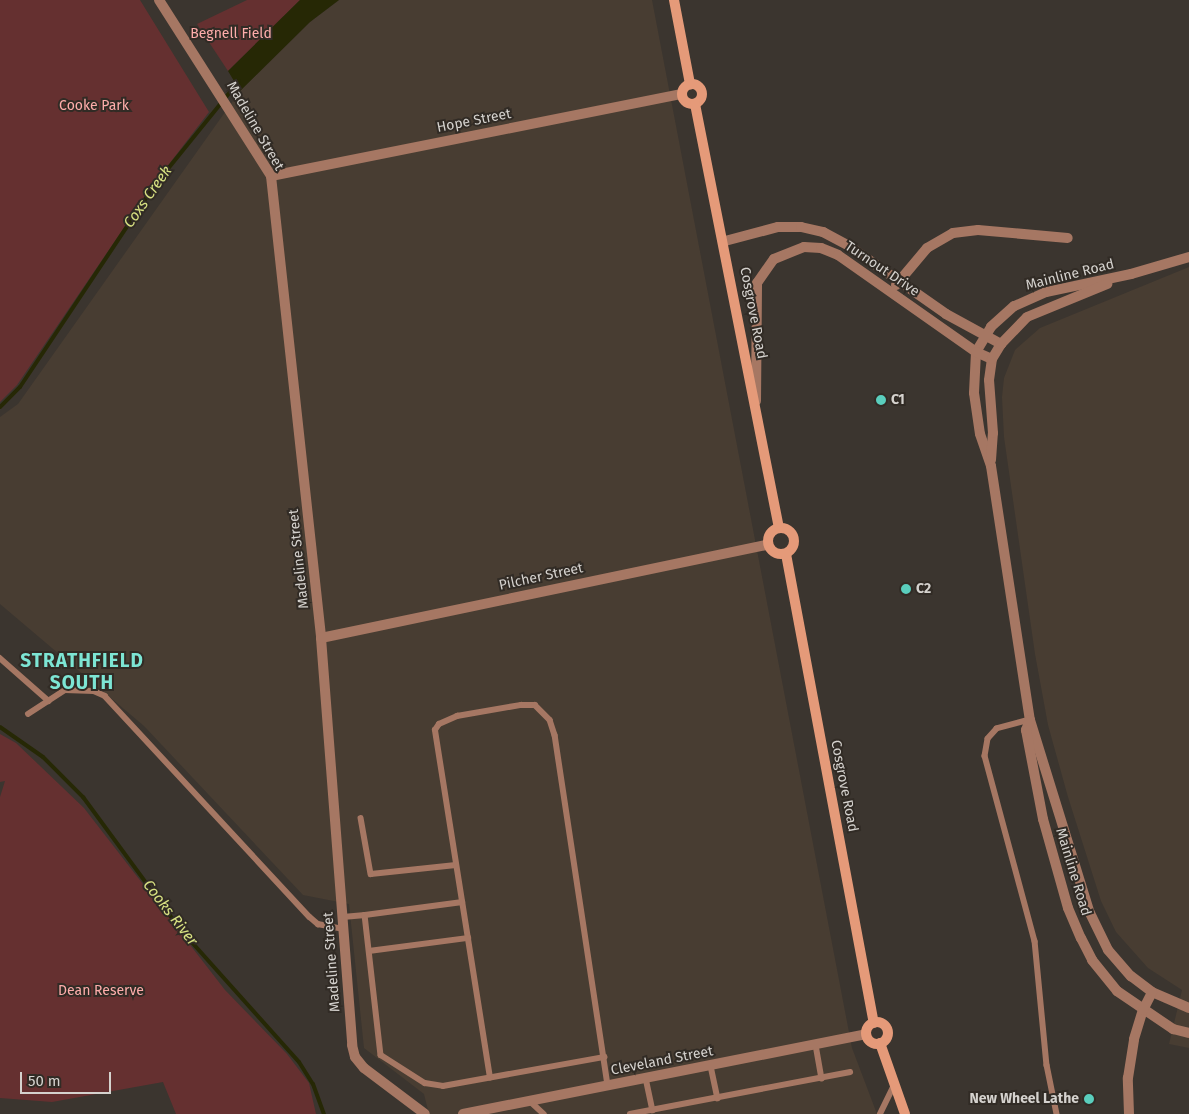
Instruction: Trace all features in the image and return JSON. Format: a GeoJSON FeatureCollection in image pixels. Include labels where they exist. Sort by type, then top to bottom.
{"type":"FeatureCollection","features":[{"type":"Feature","properties":{"kind":"main road"},"geometry":{"type":"LineString","coordinates":[[674,0],[690,84],[682,94],[685,102],[696,104],[703,92],[697,85],[690,84]]}},
{"type":"Feature","properties":{"kind":"main road","name":"Cosgrove Road"},"geometry":{"type":"LineString","coordinates":[[696,104],[725,240],[779,528]]}},
{"type":"Feature","properties":{"kind":"main road"},"geometry":{"type":"LineString","coordinates":[[779,528],[788,530],[793,536],[792,548],[786,554],[775,554],[767,545],[768,536],[779,528]]}},
{"type":"Feature","properties":{"kind":"main road","name":"Cosgrove Road"},"geometry":{"type":"LineString","coordinates":[[786,554],[874,1022]]}},
{"type":"Feature","properties":{"kind":"main road"},"geometry":{"type":"LineString","coordinates":[[874,1022],[881,1023],[887,1031],[886,1038],[880,1043],[873,1043],[866,1034],[869,1026],[874,1022]]}},
{"type":"Feature","properties":{"kind":"main road"},"geometry":{"type":"LineString","coordinates":[[880,1043],[905,1114]]}},
{"type":"Feature","properties":{"kind":"street","name":"Madeline Street"},"geometry":{"type":"LineString","coordinates":[[159,0],[215,84],[271,176],[321,638],[342,917],[355,1058],[364,1068],[425,1114]]}},
{"type":"Feature","properties":{"kind":"street","name":"Hope Street"},"geometry":{"type":"LineString","coordinates":[[271,176],[682,94]]}},
{"type":"Feature","properties":{"kind":"street","name":"Turnout Drive"},"geometry":{"type":"LineString","coordinates":[[725,240],[778,227],[813,229],[835,237],[900,280],[946,314],[1001,344]]}},
{"type":"Feature","properties":{"kind":"street"},"geometry":{"type":"LineString","coordinates":[[891,292],[927,248],[953,233],[978,230],[1068,238]]}},
{"type":"Feature","properties":{"kind":"street","name":"Turnout Drive"},"geometry":{"type":"LineString","coordinates":[[756,402],[755,293],[762,273],[774,259],[792,250],[821,248],[838,255],[976,352],[992,358]]}},
{"type":"Feature","properties":{"kind":"street","name":"Mainline Road"},"geometry":{"type":"LineString","coordinates":[[1189,257],[1131,274],[1034,296],[1006,311],[985,336],[976,352],[974,393],[980,434],[991,466],[1030,720],[1098,931],[1108,950],[1131,976],[1152,992],[1189,1008]]}},
{"type":"Feature","properties":{"kind":"street","name":"Mainline Road"},"geometry":{"type":"LineString","coordinates":[[991,466],[993,433],[989,380],[992,358],[1001,344],[1027,317],[1131,274]]}},
{"type":"Feature","properties":{"kind":"street","name":"Pilcher Street"},"geometry":{"type":"LineString","coordinates":[[321,638],[767,545]]}},
{"type":"Feature","properties":{"kind":"street","name":"Mainline Road"},"geometry":{"type":"LineString","coordinates":[[1030,720],[1026,730],[1042,819],[1068,908],[1092,960],[1117,991],[1173,1029],[1189,1033]]}},
{"type":"Feature","properties":{"kind":"street"},"geometry":{"type":"LineString","coordinates":[[1129,1114],[1131,1055],[1143,1010],[1152,992]]}},
{"type":"Feature","properties":{"kind":"street","name":"Cleveland Street"},"geometry":{"type":"LineString","coordinates":[[462,1114],[506,1110],[530,1101],[866,1034]]}},
{"type":"Feature","properties":{"kind":"lane"},"geometry":{"type":"LineString","coordinates":[[0,658],[49,701]]}},
{"type":"Feature","properties":{"kind":"lane"},"geometry":{"type":"LineString","coordinates":[[28,714],[65,690],[77,689],[105,696],[310,917],[325,927],[344,929]]}},
{"type":"Feature","properties":{"kind":"lane"},"geometry":{"type":"LineString","coordinates":[[490,1078],[435,730],[439,724],[457,716],[521,704],[536,705],[550,720],[555,736],[608,1086]]}},
{"type":"Feature","properties":{"kind":"lane"},"geometry":{"type":"LineString","coordinates":[[1030,720],[997,729],[988,739],[985,756],[1035,941],[1046,1065],[1057,1114]]}},
{"type":"Feature","properties":{"kind":"lane"},"geometry":{"type":"LineString","coordinates":[[361,818],[371,874],[456,865]]}},
{"type":"Feature","properties":{"kind":"lane"},"geometry":{"type":"LineString","coordinates":[[342,917],[462,902]]}},
{"type":"Feature","properties":{"kind":"lane"},"geometry":{"type":"LineString","coordinates":[[365,915],[381,1055],[425,1083],[443,1086],[604,1057]]}},
{"type":"Feature","properties":{"kind":"lane"},"geometry":{"type":"LineString","coordinates":[[369,951],[468,938]]}},
{"type":"Feature","properties":{"kind":"lane"},"geometry":{"type":"LineString","coordinates":[[816,1045],[822,1078]]}},
{"type":"Feature","properties":{"kind":"lane"},"geometry":{"type":"LineString","coordinates":[[711,1066],[718,1098]]}},
{"type":"Feature","properties":{"kind":"lane"},"geometry":{"type":"LineString","coordinates":[[630,1114],[850,1072]]}},
{"type":"Feature","properties":{"kind":"lane"},"geometry":{"type":"LineString","coordinates":[[646,1078],[653,1110]]}},
{"type":"Feature","properties":{"kind":"lane"},"geometry":{"type":"LineString","coordinates":[[880,1114],[894,1085]]}},
{"type":"Feature","properties":{"kind":"lane"},"geometry":{"type":"LineString","coordinates":[[530,1101],[544,1114]]}},
{"type":"Feature","properties":{"kind":"shaded area"},"geometry":{"type":"Polygon","coordinates":[[[300,0],[339,0],[310,22],[240,91],[228,71],[300,0]]]}},
{"type":"Feature","properties":{"kind":"shaded area"},"geometry":{"type":"Polygon","coordinates":[[[339,0],[652,0],[852,1048],[877,1114],[429,1114],[424,1094],[364,1048],[349,904],[303,895],[144,726],[0,604],[0,417],[18,404],[240,91],[310,22],[339,0]]]}},
{"type":"Feature","properties":{"kind":"shaded area"},"geometry":{"type":"Polygon","coordinates":[[[1189,267],[1189,1048],[1169,1044],[1182,990],[1148,968],[1116,932],[1101,901],[1068,797],[1048,725],[1035,654],[1004,437],[1002,397],[1004,378],[1015,350],[1040,328],[1189,267]]]}},
{"type":"Feature","properties":{"kind":"green space","name":"Cooke Park"},"geometry":{"type":"Polygon","coordinates":[[[0,0],[140,0],[209,112],[153,185],[17,385],[0,402],[0,0]]]}},
{"type":"Feature","properties":{"kind":"green space","name":"Begnell Field"},"geometry":{"type":"Polygon","coordinates":[[[247,0],[300,0],[228,71],[197,24],[247,0]]]}},
{"type":"Feature","properties":{"kind":"green space","name":"Dean Reserve"},"geometry":{"type":"Polygon","coordinates":[[[0,734],[16,743],[84,808],[225,990],[287,1054],[309,1083],[316,1114],[176,1114],[163,1082],[52,1102],[0,1098],[0,797],[5,781],[0,782],[0,734]]]}},
{"type":"Feature","properties":{"kind":"waterway","name":"Coxs Creek"},"geometry":{"type":"LineString","coordinates":[[0,407],[20,387],[154,186],[239,81]]}},
{"type":"Feature","properties":{"kind":"waterway","name":"Cooks River"},"geometry":{"type":"LineString","coordinates":[[0,727],[43,757],[83,797],[180,929],[299,1062],[313,1084],[324,1114]]}},
{"type":"Feature","properties":{"kind":"place","name":"C1"},"geometry":{"type":"Point","coordinates":[881,400]}},
{"type":"Feature","properties":{"kind":"place","name":"C2"},"geometry":{"type":"Point","coordinates":[906,589]}},
{"type":"Feature","properties":{"kind":"place","name":"New Wheel Lathe"},"geometry":{"type":"Point","coordinates":[1089,1099]}},
{"type":"Feature","properties":{"kind":"district","name":"STRATHFIELD SOUTH"},"geometry":{"type":"Point","coordinates":[82,672]}}]}
